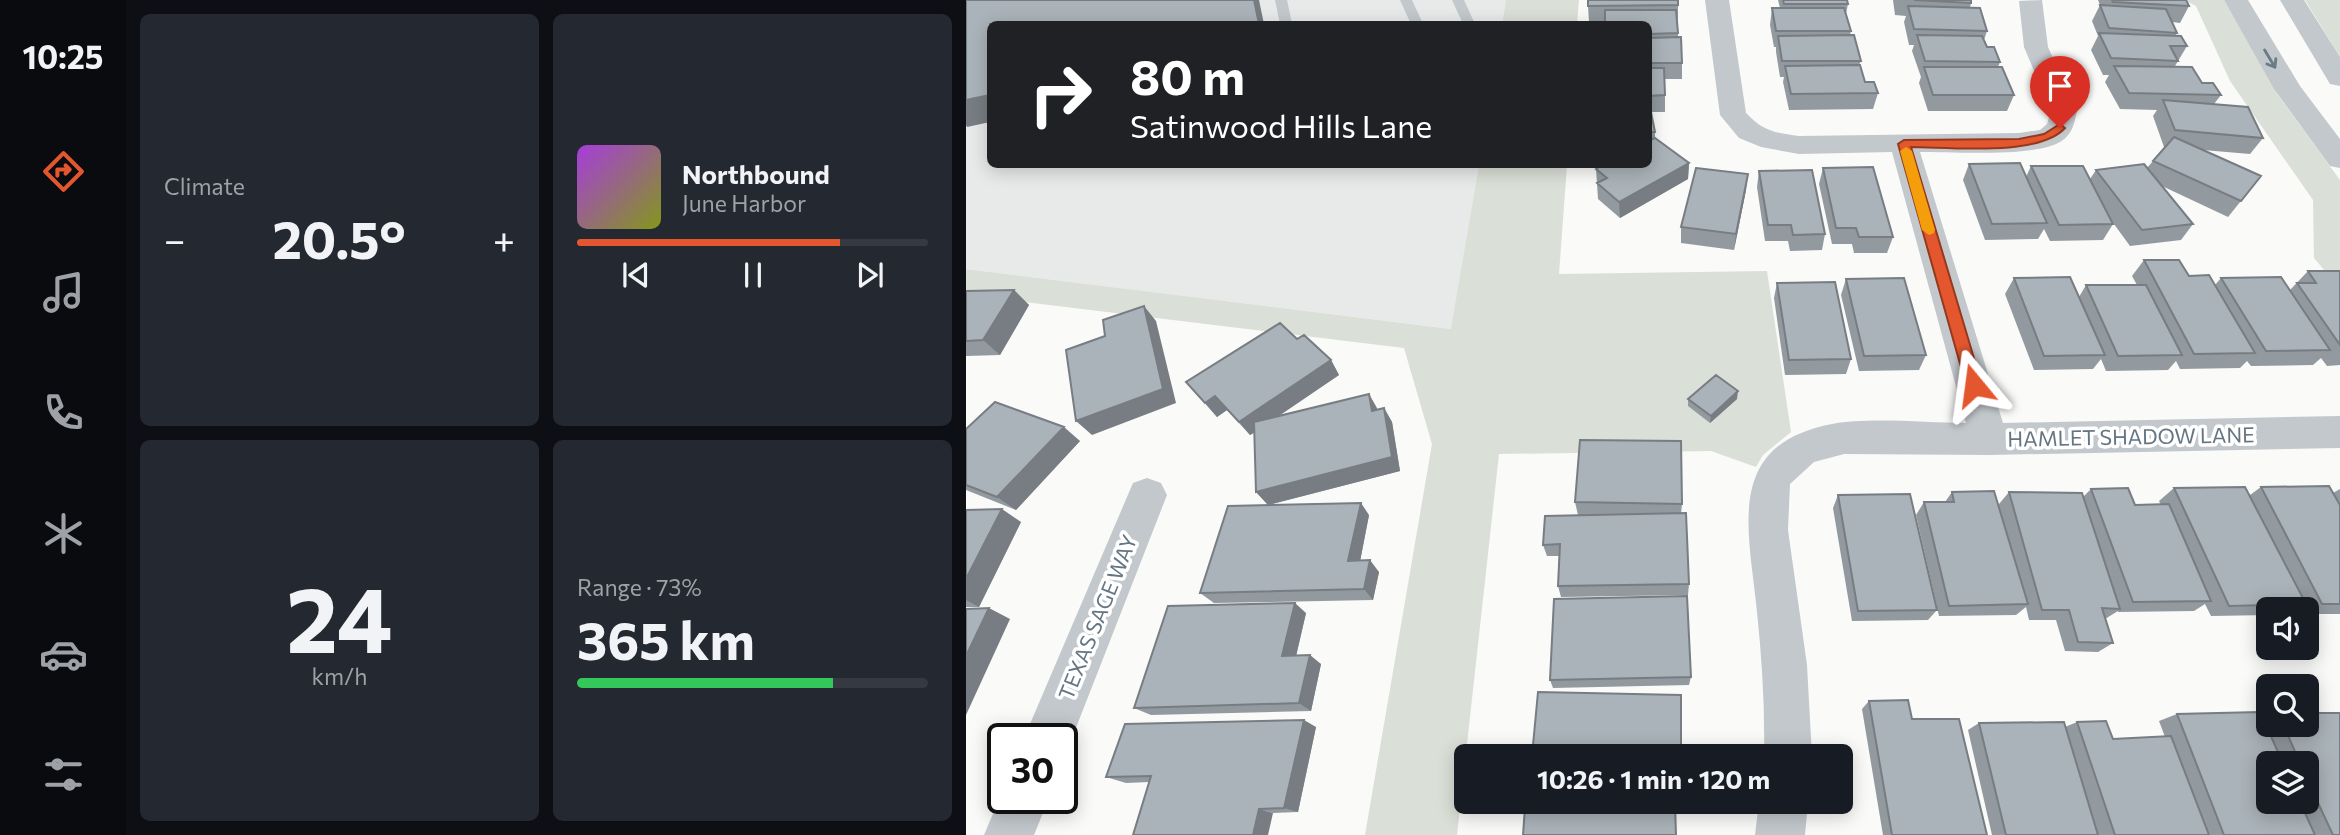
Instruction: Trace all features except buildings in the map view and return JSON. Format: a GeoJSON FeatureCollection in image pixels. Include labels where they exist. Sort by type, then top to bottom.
{"type":"FeatureCollection","features":[{"type":"Feature","properties":{"kind":"street"},"geometry":{"type":"LineString","coordinates":[[1717,0],[1733,115],[1749,132],[1771,141],[1799,145],[2019,142],[2048,137],[2060,128],[2064,111],[2036,47],[2031,1]]}},
{"type":"Feature","properties":{"kind":"street"},"geometry":{"type":"LineString","coordinates":[[2236,0],[2288,89],[2340,159]]}},
{"type":"Feature","properties":{"kind":"street"},"geometry":{"type":"LineString","coordinates":[[2292,0],[2340,78]]}},
{"type":"Feature","properties":{"kind":"street"},"geometry":{"type":"LineString","coordinates":[[1904,144],[1989,439]]}},
{"type":"Feature","properties":{"kind":"street","name":"HAMLET SHADOW LANE"},"geometry":{"type":"LineString","coordinates":[[1787,744],[1779,616],[1767,510],[1772,482],[1791,456],[1824,440],[2340,432]]}},
{"type":"Feature","properties":{"kind":"street","name":"TEXAS SAGE WAY"},"geometry":{"type":"LineString","coordinates":[[1054,723],[1147,495]]}},
{"type":"Feature","properties":{"kind":"street"},"geometry":{"type":"LineString","coordinates":[[1009,835],[1018,814]]}},
{"type":"Feature","properties":{"kind":"street"},"geometry":{"type":"LineString","coordinates":[[1780,835],[1783,814]]}},
{"type":"Feature","properties":{"kind":"lane"},"geometry":{"type":"LineString","coordinates":[[1281,0],[1285,21]]}},
{"type":"Feature","properties":{"kind":"lane"},"geometry":{"type":"LineString","coordinates":[[1406,0],[1416,21]]}},
{"type":"Feature","properties":{"kind":"lane"},"geometry":{"type":"LineString","coordinates":[[1458,0],[1468,21]]}},
{"type":"Feature","properties":{"kind":"shaded area"},"geometry":{"type":"Polygon","coordinates":[[[966,0],[1506,0],[1502,21],[987,21],[987,168],[1479,168],[1452,329],[966,269],[966,0]]]}},
{"type":"Feature","properties":{"kind":"shaded area"},"geometry":{"type":"Polygon","coordinates":[[[1506,0],[1579,0],[1577,21],[1502,21],[1506,0]]]}},
{"type":"Feature","properties":{"kind":"shaded area"},"geometry":{"type":"Polygon","coordinates":[[[2184,0],[2224,0],[2278,95],[2340,180],[2340,289],[2314,258],[2313,200],[2230,81],[2196,6],[2184,0]]]}},
{"type":"Feature","properties":{"kind":"shaded area"},"geometry":{"type":"Polygon","coordinates":[[[2305,0],[2340,0],[2340,57],[2305,0]]]}},
{"type":"Feature","properties":{"kind":"shaded area"},"geometry":{"type":"Polygon","coordinates":[[[1478,168],[1567,168],[1559,274],[1767,271],[1791,432],[1763,455],[1756,467],[1711,451],[1499,454],[1467,744],[1454,744],[1454,814],[1459,814],[1457,835],[1365,835],[1432,444],[1404,348],[966,295],[966,269],[1451,329],[1478,168]]]}},
{"type":"Feature","properties":{"kind":"slow traffic"},"geometry":{"type":"LineString","coordinates":[[1906,151],[1929,230]]}},
{"type":"Feature","properties":{"kind":"route"},"geometry":{"type":"LineString","coordinates":[[1974,385],[1904,144],[2019,142],[2048,137],[2060,128]]}}]}
